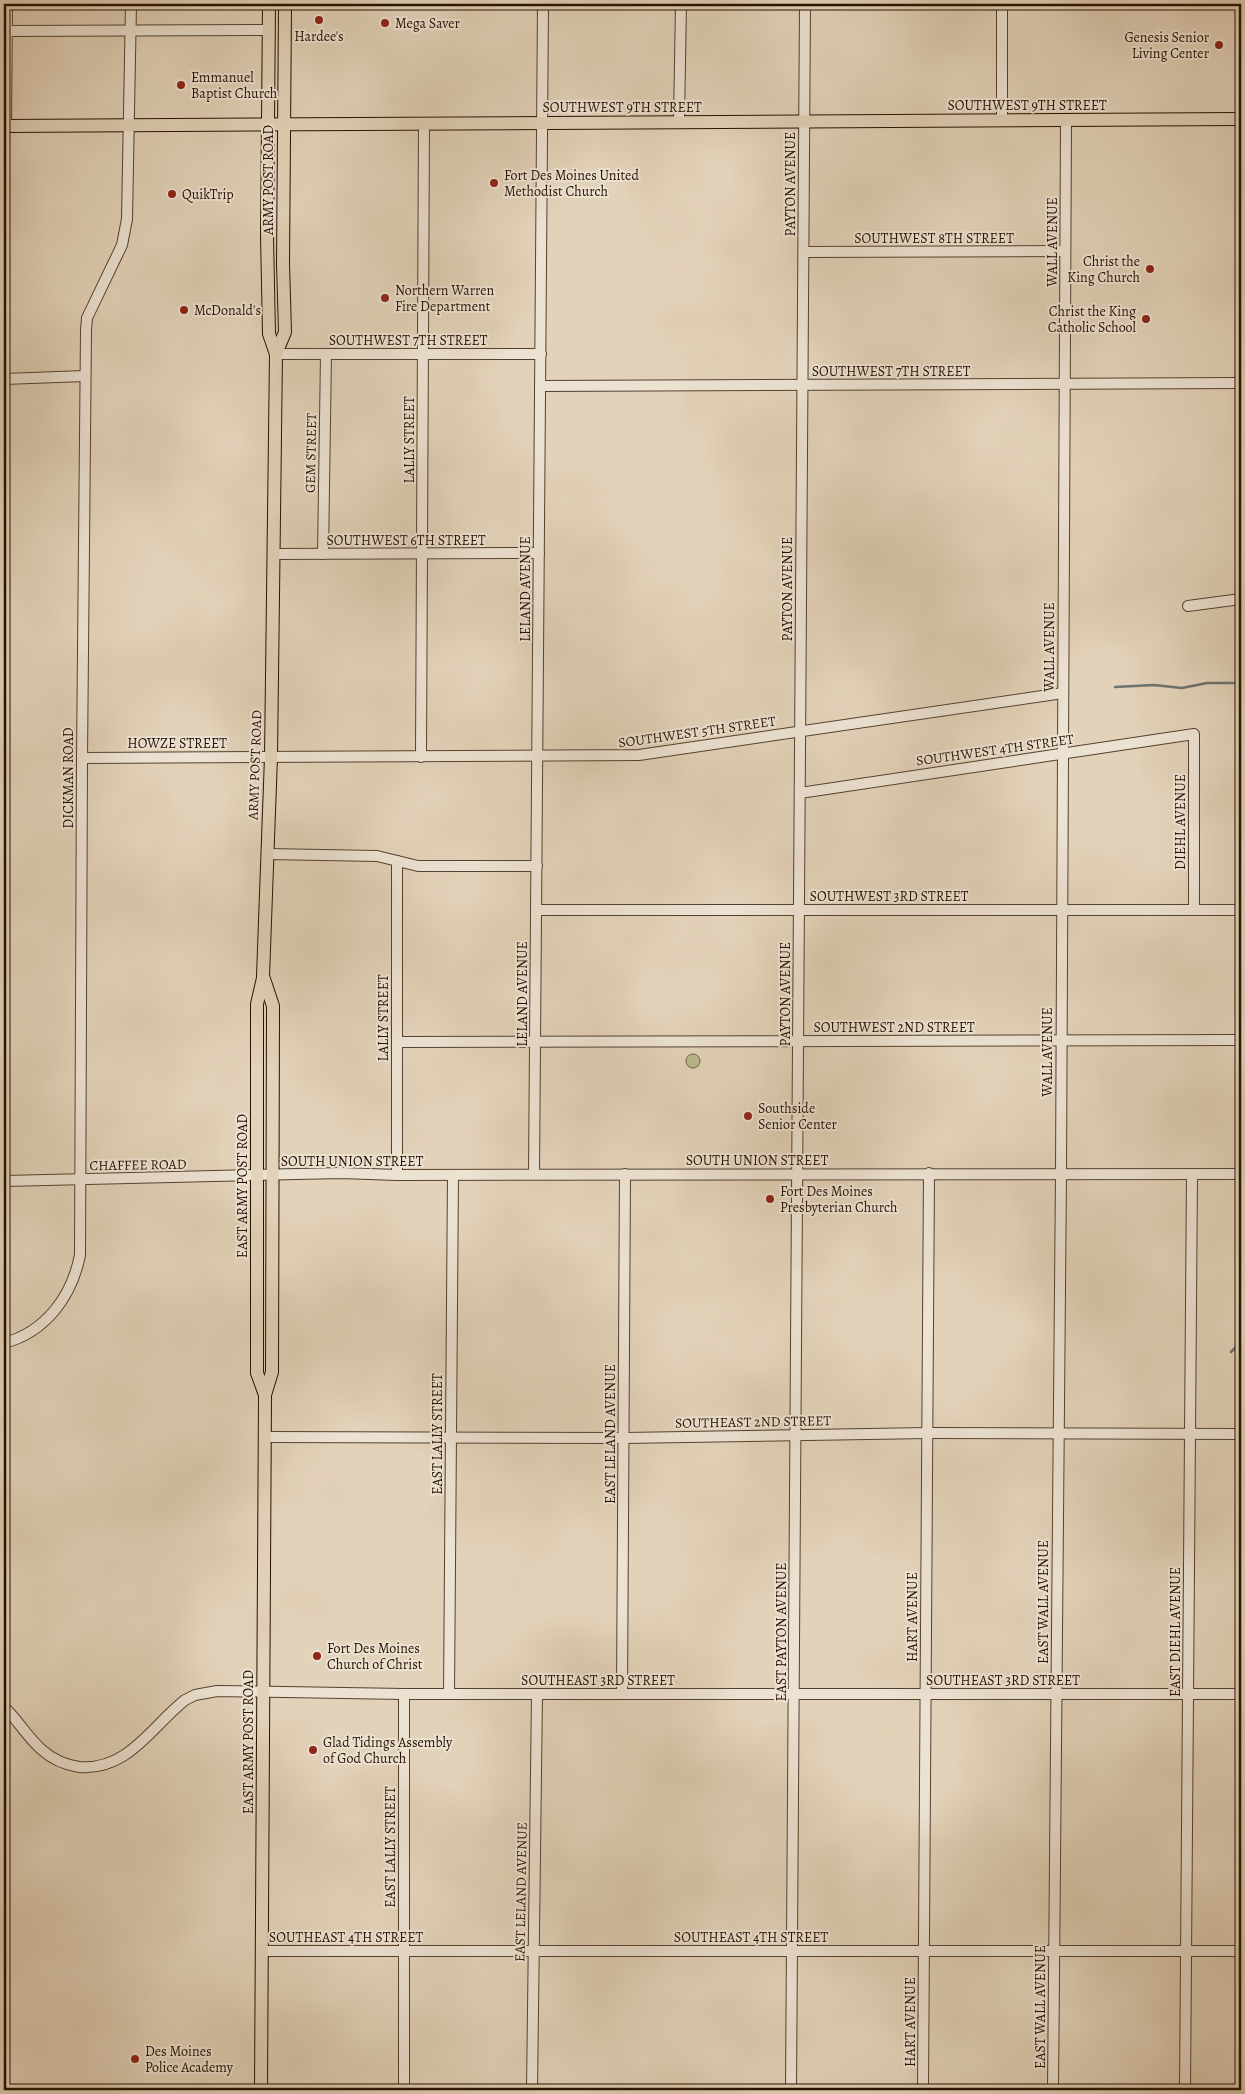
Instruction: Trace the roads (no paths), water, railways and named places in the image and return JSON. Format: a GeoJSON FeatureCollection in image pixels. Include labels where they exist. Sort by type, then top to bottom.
{"type":"FeatureCollection","features":[{"type":"Feature","properties":{"kind":"main road","name":"ARMY POST ROAD"},"geometry":{"type":"LineString","coordinates":[[269,4],[267,236],[269,334],[276,354],[271,757],[263,976],[273,1006],[272,1176]]}},
{"type":"Feature","properties":{"kind":"main road","name":"ARMY POST ROAD"},"geometry":{"type":"LineString","coordinates":[[276,354],[285,332],[283,123],[285,4]]}},
{"type":"Feature","properties":{"kind":"main road","name":"SOUTHWEST 9TH STREET"},"geometry":{"type":"LineString","coordinates":[[5,126],[268,123],[1241,119]]}},
{"type":"Feature","properties":{"kind":"main road","name":"EAST ARMY POST ROAD"},"geometry":{"type":"LineString","coordinates":[[263,976],[257,1004],[256,1176],[257,1373],[265,1395]]}},
{"type":"Feature","properties":{"kind":"main road","name":"EAST ARMY POST ROAD"},"geometry":{"type":"LineString","coordinates":[[261,2090],[265,1395],[272,1372],[272,1176]]}},
{"type":"Feature","properties":{"kind":"street"},"geometry":{"type":"LineString","coordinates":[[5,126],[5,31],[7,4]]}},
{"type":"Feature","properties":{"kind":"street","name":"DICKMAN ROAD"},"geometry":{"type":"LineString","coordinates":[[4,1343],[21,1337],[46,1320],[62,1302],[72,1283],[80,1255],[82,758],[87,318],[122,245],[127,219],[131,4]]}},
{"type":"Feature","properties":{"kind":"street","name":"LELAND AVENUE"},"geometry":{"type":"LineString","coordinates":[[534,1174],[543,4]]}},
{"type":"Feature","properties":{"kind":"street"},"geometry":{"type":"LineString","coordinates":[[679,121],[681,4]]}},
{"type":"Feature","properties":{"kind":"street","name":"PAYTON AVENUE"},"geometry":{"type":"LineString","coordinates":[[797,1174],[805,4]]}},
{"type":"Feature","properties":{"kind":"street"},"geometry":{"type":"LineString","coordinates":[[1002,4],[1002,120]]}},
{"type":"Feature","properties":{"kind":"street"},"geometry":{"type":"LineString","coordinates":[[5,31],[268,30]]}},
{"type":"Feature","properties":{"kind":"street","name":"WALL AVENUE"},"geometry":{"type":"LineString","coordinates":[[1060,1174],[1066,120]]}},
{"type":"Feature","properties":{"kind":"street","name":"LALLY STREET"},"geometry":{"type":"LineString","coordinates":[[421,756],[424,123]]}},
{"type":"Feature","properties":{"kind":"street","name":"SOUTHWEST 8TH STREET"},"geometry":{"type":"LineString","coordinates":[[804,252],[1065,251]]}},
{"type":"Feature","properties":{"kind":"street","name":"SOUTHWEST 7TH STREET"},"geometry":{"type":"LineString","coordinates":[[276,354],[541,354]]}},
{"type":"Feature","properties":{"kind":"street","name":"GEM STREET"},"geometry":{"type":"LineString","coordinates":[[323,554],[326,354]]}},
{"type":"Feature","properties":{"kind":"street"},"geometry":{"type":"LineString","coordinates":[[4,379],[85,376]]}},
{"type":"Feature","properties":{"kind":"street","name":"SOUTHWEST 7TH STREET"},"geometry":{"type":"LineString","coordinates":[[540,386],[1241,383]]}},
{"type":"Feature","properties":{"kind":"street","name":"SOUTHWEST 6TH STREET"},"geometry":{"type":"LineString","coordinates":[[273,554],[539,553]]}},
{"type":"Feature","properties":{"kind":"street"},"geometry":{"type":"LineString","coordinates":[[1188,606],[1241,599]]}},
{"type":"Feature","properties":{"kind":"street","name":"SOUTHWEST 5TH STREET"},"geometry":{"type":"LineString","coordinates":[[271,757],[639,755],[1063,693]]}},
{"type":"Feature","properties":{"kind":"street","name":"SOUTHWEST 4TH STREET"},"geometry":{"type":"LineString","coordinates":[[800,793],[1194,734]]}},
{"type":"Feature","properties":{"kind":"street","name":"DIEHL AVENUE"},"geometry":{"type":"LineString","coordinates":[[1194,734],[1194,910]]}},
{"type":"Feature","properties":{"kind":"street","name":"HOWZE STREET"},"geometry":{"type":"LineString","coordinates":[[82,758],[271,757]]}},
{"type":"Feature","properties":{"kind":"street"},"geometry":{"type":"LineString","coordinates":[[267,854],[378,856],[418,866],[537,866]]}},
{"type":"Feature","properties":{"kind":"street","name":"LALLY STREET"},"geometry":{"type":"LineString","coordinates":[[397,861],[397,1175]]}},
{"type":"Feature","properties":{"kind":"street","name":"SOUTHWEST 3RD STREET"},"geometry":{"type":"LineString","coordinates":[[536,910],[1241,910]]}},
{"type":"Feature","properties":{"kind":"street","name":"SOUTHWEST 2ND STREET"},"geometry":{"type":"LineString","coordinates":[[397,1042],[1241,1040]]}},
{"type":"Feature","properties":{"kind":"street","name":"SOUTH UNION STREET"},"geometry":{"type":"LineString","coordinates":[[272,1176],[341,1173],[397,1175],[1241,1174]]}},
{"type":"Feature","properties":{"kind":"street","name":"HART AVENUE"},"geometry":{"type":"LineString","coordinates":[[924,2090],[929,1173]]}},
{"type":"Feature","properties":{"kind":"street","name":"EAST LELAND AVENUE"},"geometry":{"type":"LineString","coordinates":[[622,1694],[625,1174]]}},
{"type":"Feature","properties":{"kind":"street","name":"EAST PAYTON AVENUE"},"geometry":{"type":"LineString","coordinates":[[791,2090],[797,1174]]}},
{"type":"Feature","properties":{"kind":"street","name":"EAST WALL AVENUE"},"geometry":{"type":"LineString","coordinates":[[1053,2090],[1060,1174]]}},
{"type":"Feature","properties":{"kind":"street","name":"EAST DIEHL AVENUE"},"geometry":{"type":"LineString","coordinates":[[1185,2090],[1192,1174]]}},
{"type":"Feature","properties":{"kind":"street","name":"EAST LALLY STREET"},"geometry":{"type":"LineString","coordinates":[[449,1694],[453,1175]]}},
{"type":"Feature","properties":{"kind":"street","name":"CHAFFEE ROAD"},"geometry":{"type":"LineString","coordinates":[[4,1181],[272,1176]]}},
{"type":"Feature","properties":{"kind":"street","name":"SOUTHEAST 2ND STREET"},"geometry":{"type":"LineString","coordinates":[[265,1437],[624,1438],[928,1433],[1241,1434]]}},
{"type":"Feature","properties":{"kind":"street","name":"SOUTHEAST 3RD STREET"},"geometry":{"type":"LineString","coordinates":[[4,1707],[34,1742],[51,1757],[69,1764],[87,1767],[99,1766],[122,1758],[134,1750],[173,1710],[195,1695],[217,1691],[404,1694],[1241,1694]]}},
{"type":"Feature","properties":{"kind":"street","name":"EAST LALLY STREET"},"geometry":{"type":"LineString","coordinates":[[404,1694],[404,2090]]}},
{"type":"Feature","properties":{"kind":"street","name":"EAST LELAND AVENUE"},"geometry":{"type":"LineString","coordinates":[[532,2090],[537,1694]]}},
{"type":"Feature","properties":{"kind":"street","name":"SOUTHEAST 4TH STREET"},"geometry":{"type":"LineString","coordinates":[[261,1951],[1241,1951]]}},
{"type":"Feature","properties":{"kind":"waterway"},"geometry":{"type":"LineString","coordinates":[[1115,687],[1154,685],[1182,688],[1207,683],[1241,683]]}},
{"type":"Feature","properties":{"kind":"waterway"},"geometry":{"type":"LineString","coordinates":[[1231,1352],[1241,1342]]}},
{"type":"Feature","properties":{"kind":"place","name":"Hardee's"},"geometry":{"type":"Point","coordinates":[319,20]}},
{"type":"Feature","properties":{"kind":"place","name":"Mega Saver"},"geometry":{"type":"Point","coordinates":[385,23]}},
{"type":"Feature","properties":{"kind":"place","name":"Genesis Senior Living Center"},"geometry":{"type":"Point","coordinates":[1219,45]}},
{"type":"Feature","properties":{"kind":"place","name":"Emmanuel Baptist Church"},"geometry":{"type":"Point","coordinates":[181,85]}},
{"type":"Feature","properties":{"kind":"place","name":"Fort Des Moines United Methodist Church"},"geometry":{"type":"Point","coordinates":[494,183]}},
{"type":"Feature","properties":{"kind":"place","name":"QuikTrip"},"geometry":{"type":"Point","coordinates":[172,194]}},
{"type":"Feature","properties":{"kind":"place","name":"Christ the King Church"},"geometry":{"type":"Point","coordinates":[1150,269]}},
{"type":"Feature","properties":{"kind":"place","name":"Northern Warren Fire Department"},"geometry":{"type":"Point","coordinates":[385,298]}},
{"type":"Feature","properties":{"kind":"place","name":"McDonald's"},"geometry":{"type":"Point","coordinates":[184,310]}},
{"type":"Feature","properties":{"kind":"place","name":"Christ the King Catholic School"},"geometry":{"type":"Point","coordinates":[1146,319]}},
{"type":"Feature","properties":{"kind":"place","name":"Southside Senior Center"},"geometry":{"type":"Point","coordinates":[748,1116]}},
{"type":"Feature","properties":{"kind":"place","name":"Fort Des Moines Presbyterian Church"},"geometry":{"type":"Point","coordinates":[770,1199]}},
{"type":"Feature","properties":{"kind":"place","name":"Fort Des Moines Church of Christ"},"geometry":{"type":"Point","coordinates":[317,1656]}},
{"type":"Feature","properties":{"kind":"place","name":"Glad Tidings Assembly of God Church"},"geometry":{"type":"Point","coordinates":[313,1750]}},
{"type":"Feature","properties":{"kind":"place","name":"Des Moines Police Academy"},"geometry":{"type":"Point","coordinates":[135,2059]}}]}
